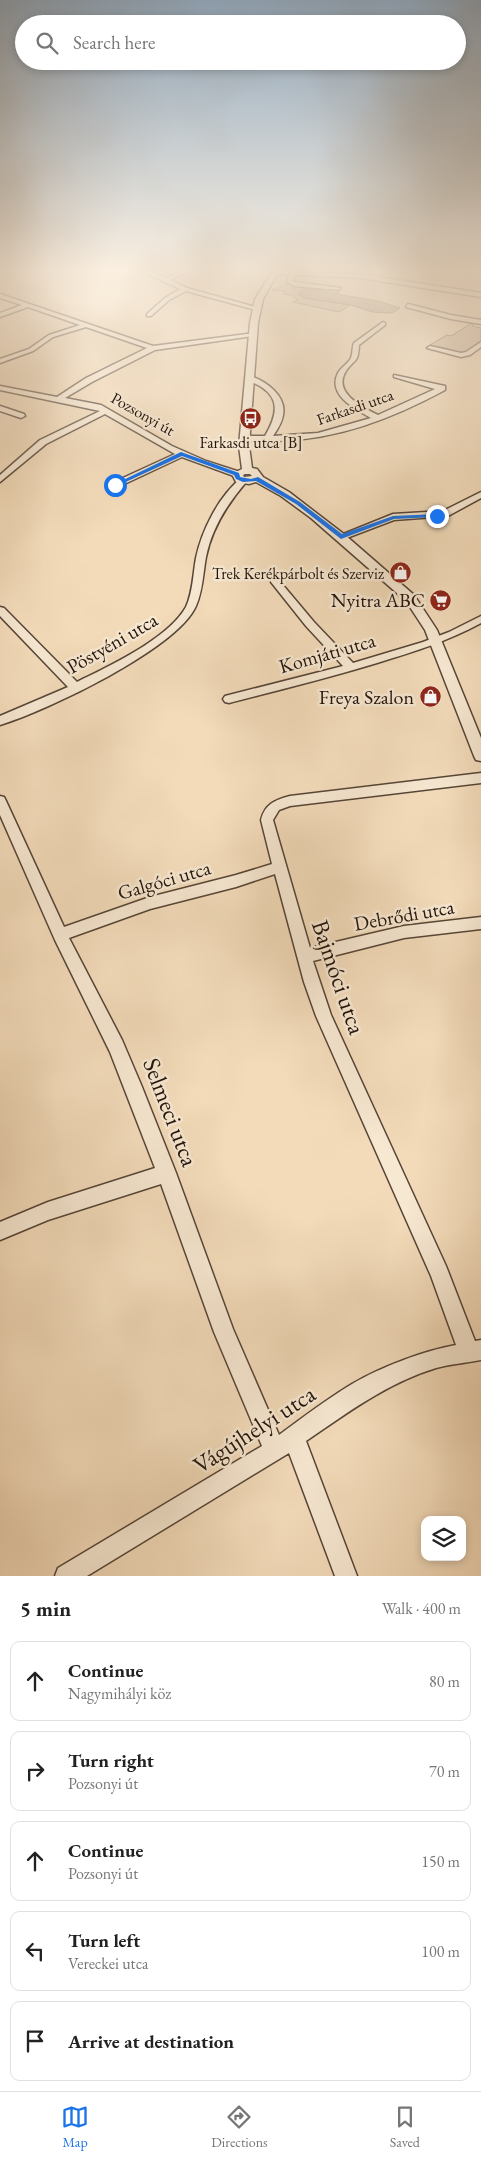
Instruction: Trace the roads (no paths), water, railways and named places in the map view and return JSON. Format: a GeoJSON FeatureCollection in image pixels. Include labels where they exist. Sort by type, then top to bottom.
{"type":"FeatureCollection","features":[{"type":"Feature","properties":{"kind":"street"},"geometry":{"type":"LineString","coordinates":[[0,361],[31,350],[39,345]]}},
{"type":"Feature","properties":{"kind":"street"},"geometry":{"type":"LineString","coordinates":[[143,345],[153,348]]}},
{"type":"Feature","properties":{"kind":"street"},"geometry":{"type":"LineString","coordinates":[[59,399],[89,380],[153,348],[178,345]]}},
{"type":"Feature","properties":{"kind":"street"},"geometry":{"type":"LineString","coordinates":[[252,345],[242,475],[252,481],[256,478],[298,503],[341,537],[410,598],[426,620],[436,641],[481,756]]}},
{"type":"Feature","properties":{"kind":"street"},"geometry":{"type":"LineString","coordinates":[[356,345],[354,358],[343,369],[338,383],[346,399],[376,417]]}},
{"type":"Feature","properties":{"kind":"street"},"geometry":{"type":"LineString","coordinates":[[430,348],[460,355],[468,354],[480,345]]}},
{"type":"Feature","properties":{"kind":"street","name":"Farkasdi utca"},"geometry":{"type":"LineString","coordinates":[[245,438],[267,439],[325,434],[376,417],[442,388],[396,376]]}},
{"type":"Feature","properties":{"kind":"street"},"geometry":{"type":"LineString","coordinates":[[250,378],[268,388],[279,405],[279,416],[267,439]]}},
{"type":"Feature","properties":{"kind":"street","name":"Pozsonyi út"},"geometry":{"type":"LineString","coordinates":[[0,388],[83,402],[106,411],[181,454],[242,475]]}},
{"type":"Feature","properties":{"kind":"street"},"geometry":{"type":"LineString","coordinates":[[0,408],[21,416]]}},
{"type":"Feature","properties":{"kind":"street"},"geometry":{"type":"LineString","coordinates":[[0,479],[43,442],[106,411]]}},
{"type":"Feature","properties":{"kind":"street"},"geometry":{"type":"LineString","coordinates":[[115,485],[181,454]]}},
{"type":"Feature","properties":{"kind":"street","name":"Pöstyéni utca"},"geometry":{"type":"LineString","coordinates":[[0,721],[75,687],[124,662],[159,640],[178,625],[190,608],[206,542],[227,497],[242,475]]}},
{"type":"Feature","properties":{"kind":"street"},"geometry":{"type":"LineString","coordinates":[[341,537],[393,517],[444,514],[481,495]]}},
{"type":"Feature","properties":{"kind":"street"},"geometry":{"type":"LineString","coordinates":[[274,580],[310,624],[352,667]]}},
{"type":"Feature","properties":{"kind":"street"},"geometry":{"type":"LineString","coordinates":[[0,610],[75,687]]}},
{"type":"Feature","properties":{"kind":"street","name":"Komjáti utca"},"geometry":{"type":"LineString","coordinates":[[229,699],[352,667],[436,641],[481,619]]}},
{"type":"Feature","properties":{"kind":"street","name":"Bajmóci utca"},"geometry":{"type":"LineString","coordinates":[[475,1351],[331,1034],[305,956],[266,820],[268,812],[273,806],[290,801],[481,778]]}},
{"type":"Feature","properties":{"kind":"street","name":"Selmeci utca"},"geometry":{"type":"LineString","coordinates":[[0,801],[60,935],[116,1046],[166,1173],[224,1332],[276,1450]]}},
{"type":"Feature","properties":{"kind":"street","name":"Galgóci utca"},"geometry":{"type":"LineString","coordinates":[[60,935],[150,902],[236,881],[280,867]]}},
{"type":"Feature","properties":{"kind":"street","name":"Debrődi utca"},"geometry":{"type":"LineString","coordinates":[[305,956],[404,932],[481,923]]}},
{"type":"Feature","properties":{"kind":"street"},"geometry":{"type":"LineString","coordinates":[[0,1231],[48,1211],[166,1173]]}},
{"type":"Feature","properties":{"kind":"street","name":"Vágújhelyi utca"},"geometry":{"type":"LineString","coordinates":[[66,1576],[276,1450],[293,1436],[360,1391],[386,1377],[437,1358],[475,1351]]}},
{"type":"Feature","properties":{"kind":"street"},"geometry":{"type":"LineString","coordinates":[[293,1436],[346,1576]]}},
{"type":"Feature","properties":{"kind":"waterway"},"geometry":{"type":"LineString","coordinates":[[438,347],[457,352]]}},
{"type":"Feature","properties":{"kind":"place","name":"Farkasdi utca [B]"},"geometry":{"type":"Point","coordinates":[251,418]}},
{"type":"Feature","properties":{"kind":"place","name":"Trek Kerékpárbolt és Szerviz"},"geometry":{"type":"Point","coordinates":[400,573]}},
{"type":"Feature","properties":{"kind":"place","name":"Nyitra ABC"},"geometry":{"type":"Point","coordinates":[441,600]}},
{"type":"Feature","properties":{"kind":"place","name":"Freya Szalon"},"geometry":{"type":"Point","coordinates":[430,697]}}]}
